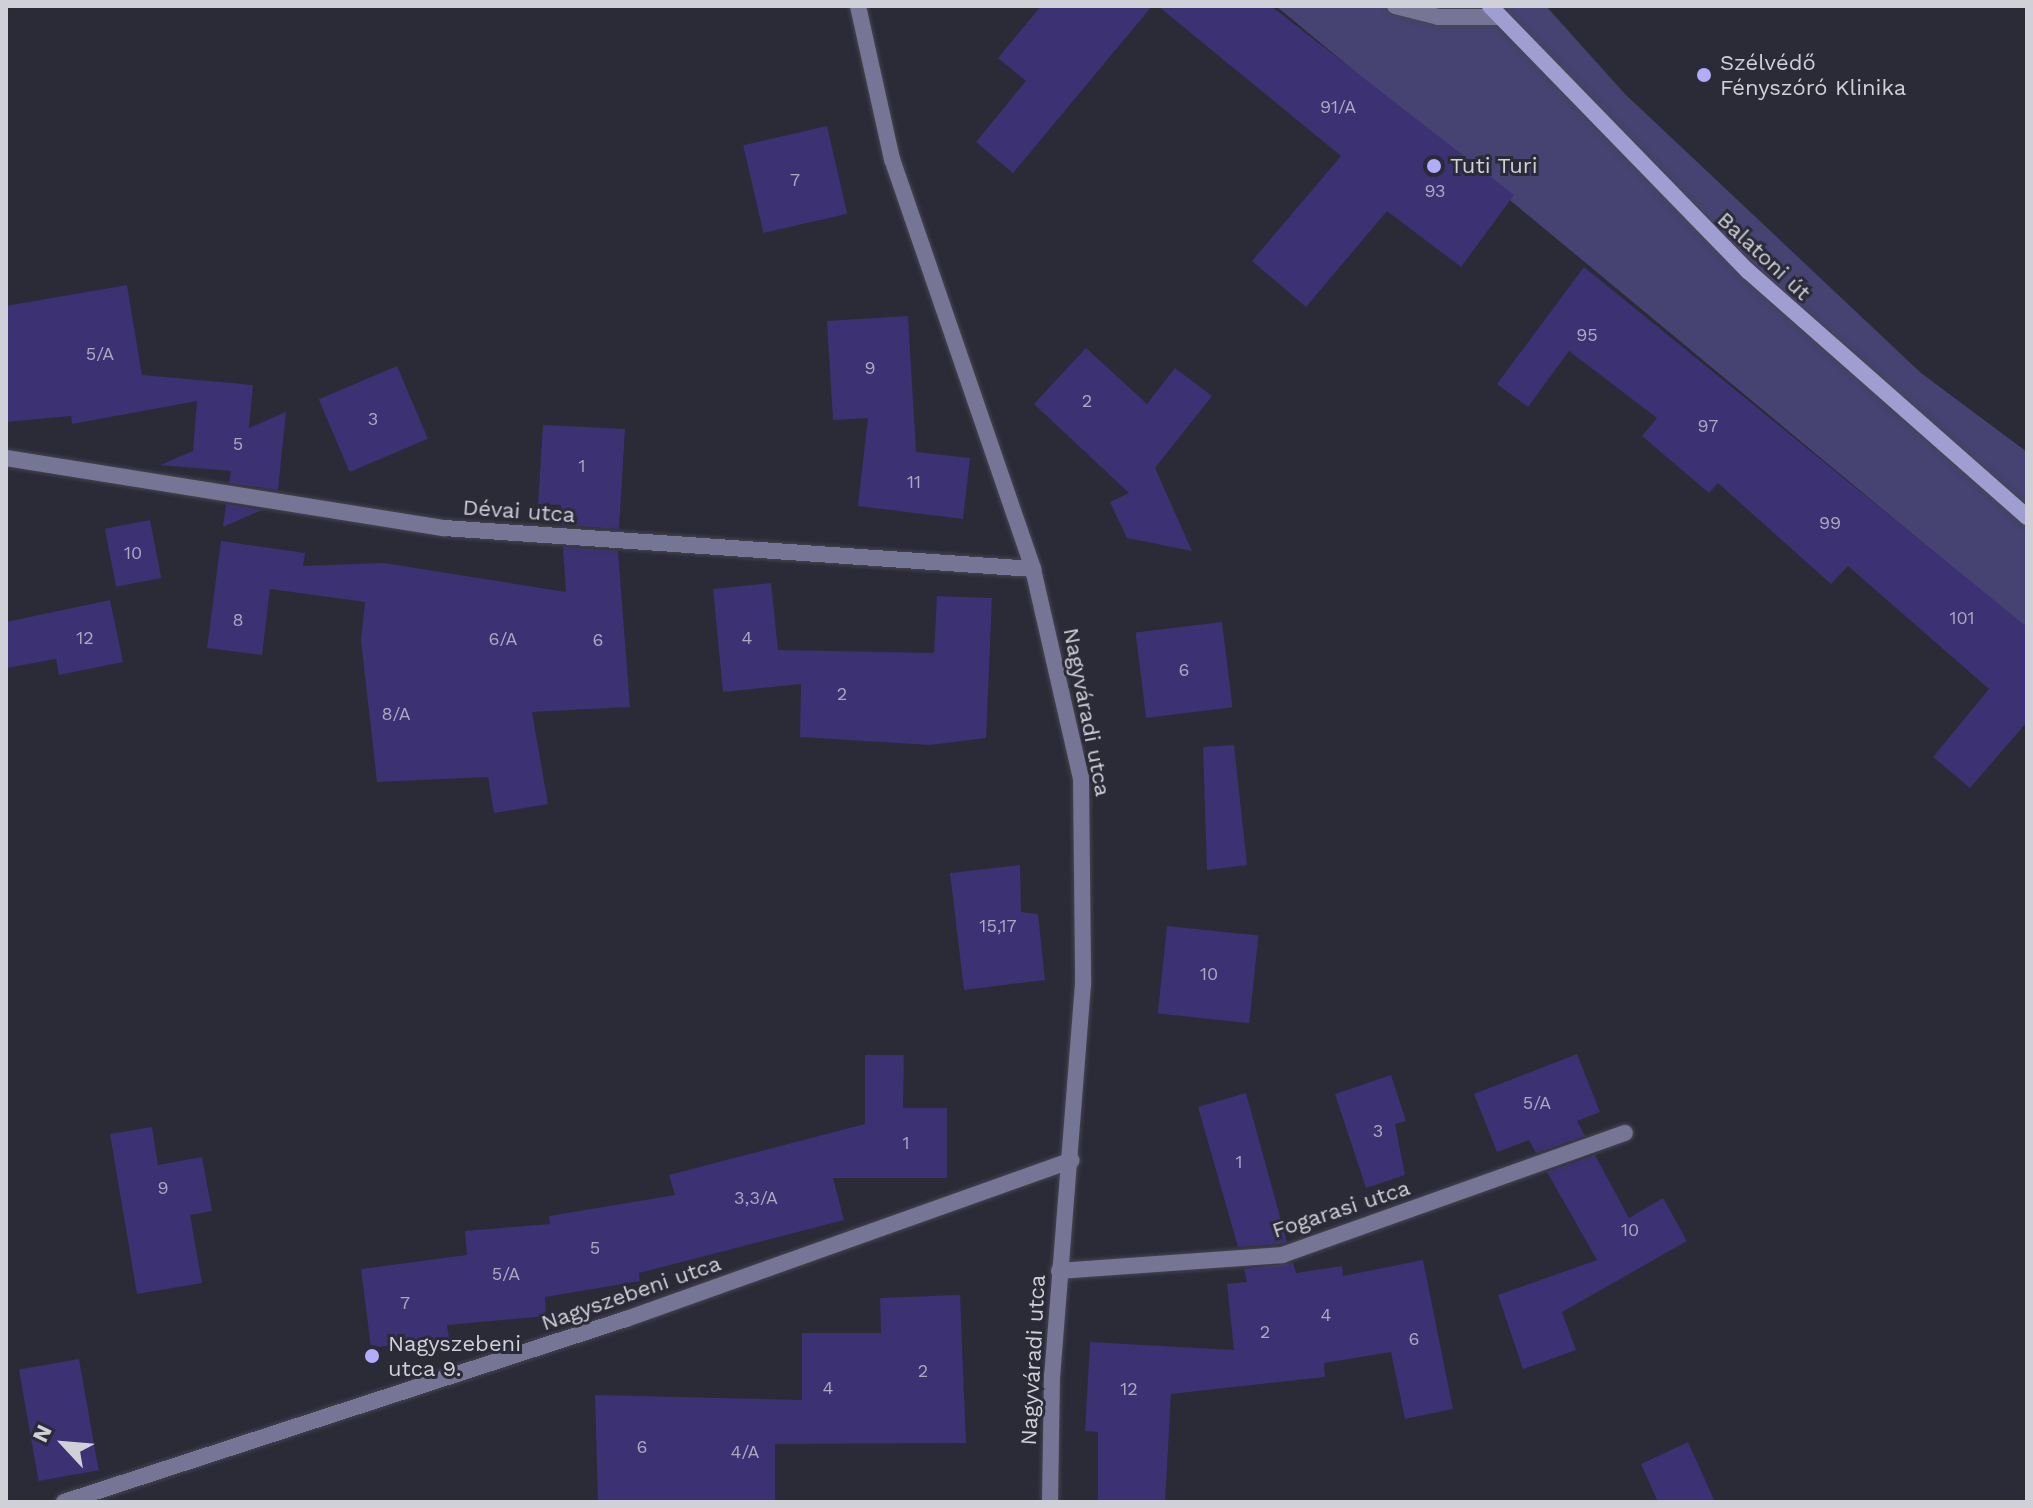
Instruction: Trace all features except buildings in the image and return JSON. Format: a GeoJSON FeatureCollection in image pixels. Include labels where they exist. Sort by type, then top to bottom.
{"type":"FeatureCollection","features":[{"type":"Feature","properties":{"kind":"main road","name":"Balatoni út"},"geometry":{"type":"LineString","coordinates":[[1495,11],[1737,261],[2027,517]]}},
{"type":"Feature","properties":{"kind":"street","name":"Nagyváradi utca"},"geometry":{"type":"LineString","coordinates":[[858,6],[892,159],[1033,569],[1070,718],[1087,862],[1072,1160],[1059,1271],[1050,1502]]}},
{"type":"Feature","properties":{"kind":"street"},"geometry":{"type":"LineString","coordinates":[[1395,6],[1438,17],[1495,11]]}},
{"type":"Feature","properties":{"kind":"street","name":"Dévai utca"},"geometry":{"type":"LineString","coordinates":[[6,458],[444,528],[1033,569]]}},
{"type":"Feature","properties":{"kind":"street","name":"Fogarasi utca"},"geometry":{"type":"LineString","coordinates":[[1059,1271],[1282,1255],[1625,1133]]}},
{"type":"Feature","properties":{"kind":"street","name":"Nagyszebeni utca"},"geometry":{"type":"LineString","coordinates":[[64,1502],[626,1319],[1072,1160]]}},
{"type":"Feature","properties":{"kind":"shaded area"},"geometry":{"type":"Polygon","coordinates":[[[1276,6],[1546,6],[1625,94],[1921,373],[2027,452],[2027,629],[1276,6]]]}},
{"type":"Feature","properties":{"kind":"place","name":"Szélvédő Fényszóró Klinika"},"geometry":{"type":"Point","coordinates":[1704,75]}},
{"type":"Feature","properties":{"kind":"place","name":"Tuti Turi"},"geometry":{"type":"Point","coordinates":[1434,166]}},
{"type":"Feature","properties":{"kind":"place","name":"Nagyszebeni utca 9."},"geometry":{"type":"Point","coordinates":[372,1356]}}]}
